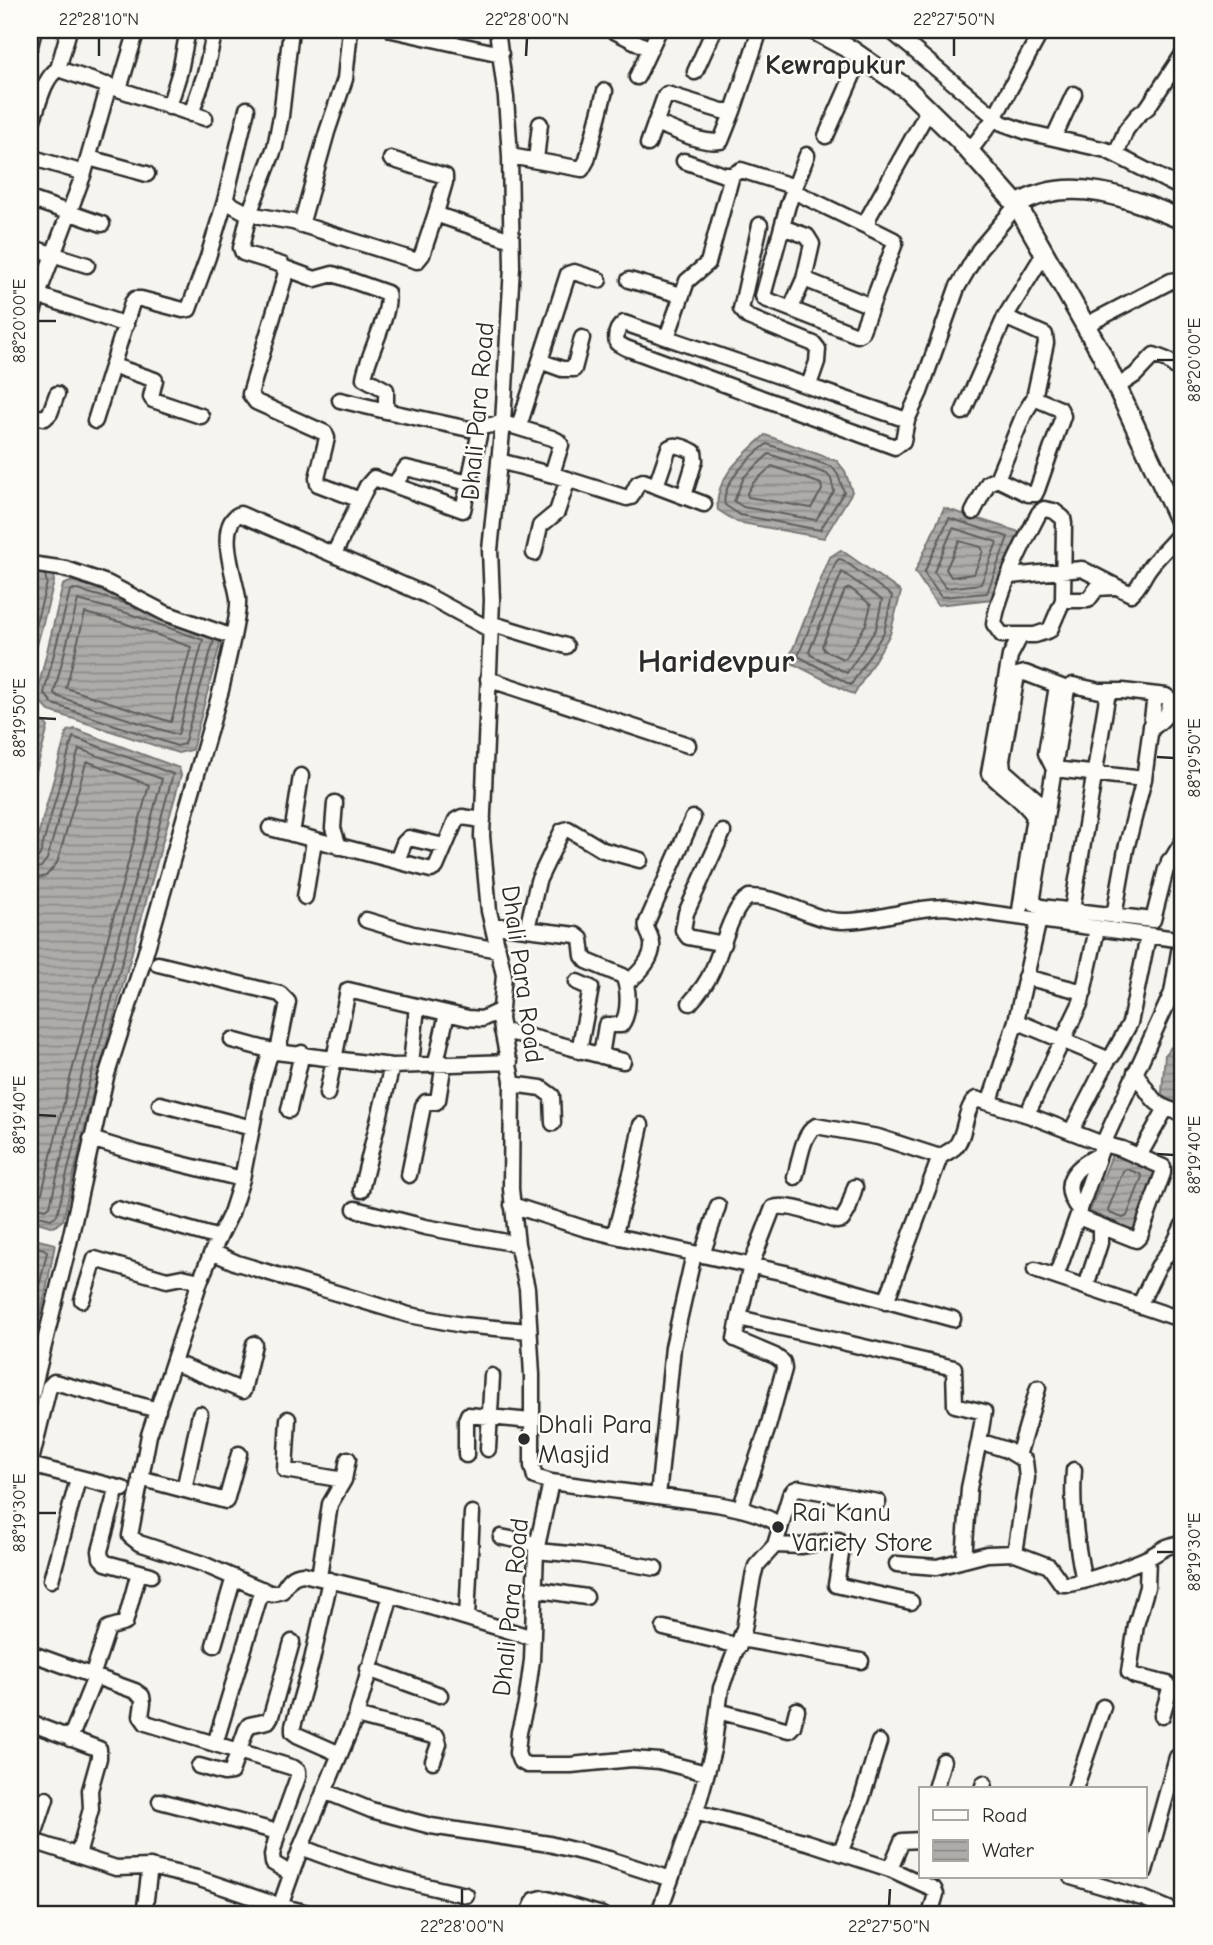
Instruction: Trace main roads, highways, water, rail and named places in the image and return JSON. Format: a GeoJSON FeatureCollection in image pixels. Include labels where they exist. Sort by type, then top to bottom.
{"type":"FeatureCollection","features":[{"type":"Feature","properties":{"kind":"main road"},"geometry":{"type":"LineString","coordinates":[[814,30],[861,57],[906,89],[929,109],[1017,205],[1086,325],[1183,529]]}},
{"type":"Feature","properties":{"kind":"main road"},"geometry":{"type":"LineString","coordinates":[[1017,205],[1045,191],[1098,191],[1183,220]]}},
{"type":"Feature","properties":{"kind":"water"},"geometry":{"type":"Polygon","coordinates":[[[765,435],[837,461],[845,471],[852,492],[824,538],[737,522],[718,510],[720,488],[725,477],[765,435]]]}},
{"type":"Feature","properties":{"kind":"water"},"geometry":{"type":"Polygon","coordinates":[[[944,508],[1019,532],[993,599],[937,605],[915,572],[944,508]]]}},
{"type":"Feature","properties":{"kind":"water"},"geometry":{"type":"Polygon","coordinates":[[[841,550],[901,592],[890,634],[854,695],[788,661],[830,557],[841,550]]]}},
{"type":"Feature","properties":{"kind":"water"},"geometry":{"type":"Polygon","coordinates":[[[30,561],[52,569],[54,582],[30,671],[30,561]]]}},
{"type":"Feature","properties":{"kind":"water"},"geometry":{"type":"Polygon","coordinates":[[[72,581],[132,598],[222,637],[192,750],[178,753],[49,711],[36,697],[63,585],[72,581]]]}},
{"type":"Feature","properties":{"kind":"water"},"geometry":{"type":"Polygon","coordinates":[[[30,718],[45,723],[48,727],[30,794],[30,718]]]}},
{"type":"Feature","properties":{"kind":"water"},"geometry":{"type":"Polygon","coordinates":[[[75,729],[179,768],[181,775],[93,1093],[63,1220],[54,1227],[30,1220],[30,865],[67,731],[75,729]]]}},
{"type":"Feature","properties":{"kind":"water"},"geometry":{"type":"Polygon","coordinates":[[[1174,1044],[1183,1048],[1183,1109],[1161,1105],[1165,1054],[1174,1044]]]}},
{"type":"Feature","properties":{"kind":"water"},"geometry":{"type":"Polygon","coordinates":[[[1115,1147],[1163,1166],[1139,1229],[1130,1237],[1088,1216],[1115,1147]]]}},
{"type":"Feature","properties":{"kind":"water"},"geometry":{"type":"Polygon","coordinates":[[[30,1238],[55,1244],[30,1354],[30,1238]]]}},
{"type":"Feature","properties":{"kind":"place","name":"Dhali Para Masjid"},"geometry":{"type":"Point","coordinates":[524,1439]}},
{"type":"Feature","properties":{"kind":"place","name":"Rai Kanu Variety Store"},"geometry":{"type":"Point","coordinates":[778,1527]}},
{"type":"Feature","properties":{"kind":"district","name":"Kewrapukur"},"geometry":{"type":"Point","coordinates":[835,64]}},
{"type":"Feature","properties":{"kind":"district","name":"Haridevpur"},"geometry":{"type":"Point","coordinates":[716,660]}}]}
